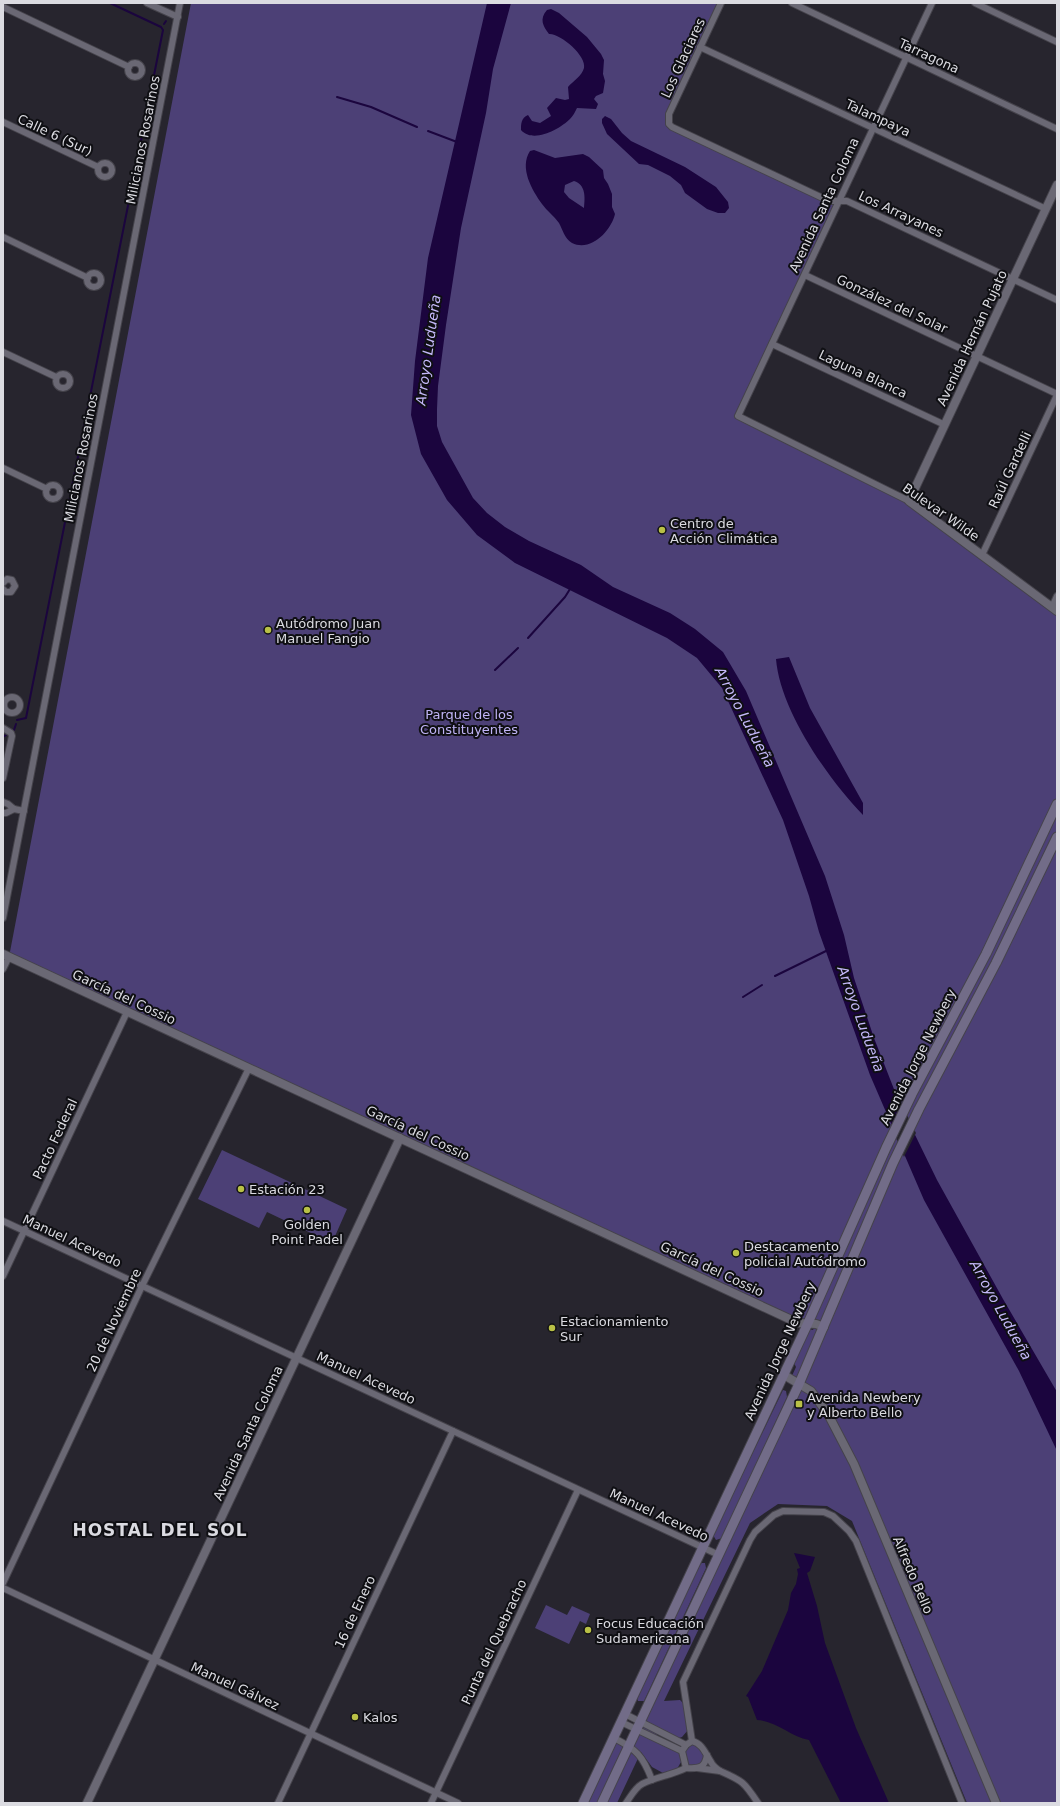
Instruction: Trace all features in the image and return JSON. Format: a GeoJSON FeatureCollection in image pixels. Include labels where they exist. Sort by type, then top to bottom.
{"type":"FeatureCollection","features":[{"type":"Feature","properties":{"kind":"main road","name":"Avenida Jorge Newbery"},"geometry":{"type":"LineString","coordinates":[[583,1803],[784,1375],[886,1148],[912,1094],[986,954],[1057,804]]}},
{"type":"Feature","properties":{"kind":"main road","name":"Avenida Jorge Newbery"},"geometry":{"type":"LineString","coordinates":[[602,1803],[800,1384],[893,1163],[919,1109],[996,963],[1057,837]]}},
{"type":"Feature","properties":{"kind":"street"},"geometry":{"type":"LineString","coordinates":[[147,3],[178,17]]}},
{"type":"Feature","properties":{"kind":"street","name":"Milicianos Rosarinos"},"geometry":{"type":"LineString","coordinates":[[3,918],[180,3]]}},
{"type":"Feature","properties":{"kind":"street","name":"Los Glaciares"},"geometry":{"type":"LineString","coordinates":[[669,124],[669,114],[721,3]]}},
{"type":"Feature","properties":{"kind":"street","name":"Tarragona"},"geometry":{"type":"LineString","coordinates":[[792,3],[1057,129]]}},
{"type":"Feature","properties":{"kind":"street","name":"Avenida Santa Coloma"},"geometry":{"type":"LineString","coordinates":[[738,416],[932,3]]}},
{"type":"Feature","properties":{"kind":"street"},"geometry":{"type":"LineString","coordinates":[[975,3],[1057,42]]}},
{"type":"Feature","properties":{"kind":"street"},"geometry":{"type":"LineString","coordinates":[[3,7],[129,67]]}},
{"type":"Feature","properties":{"kind":"street","name":"Talampaya"},"geometry":{"type":"LineString","coordinates":[[700,47],[1046,209]]}},
{"type":"Feature","properties":{"kind":"street","name":"Calle 6 (Sur)"},"geometry":{"type":"LineString","coordinates":[[3,122],[98,167]]}},
{"type":"Feature","properties":{"kind":"street","name":"Los Arrayanes"},"geometry":{"type":"LineString","coordinates":[[669,124],[678,130],[829,201],[847,201],[1057,300]]}},
{"type":"Feature","properties":{"kind":"street","name":"Avenida Hernán Pujato"},"geometry":{"type":"LineString","coordinates":[[909,501],[1057,186]]}},
{"type":"Feature","properties":{"kind":"street"},"geometry":{"type":"LineString","coordinates":[[3,237],[88,278]]}},
{"type":"Feature","properties":{"kind":"street","name":"González del Solar"},"geometry":{"type":"LineString","coordinates":[[805,275],[1057,395]]}},
{"type":"Feature","properties":{"kind":"street","name":"Laguna Blanca"},"geometry":{"type":"LineString","coordinates":[[772,344],[945,425]]}},
{"type":"Feature","properties":{"kind":"street"},"geometry":{"type":"LineString","coordinates":[[3,352],[56,377]]}},
{"type":"Feature","properties":{"kind":"street","name":"Raúl Gardelli"},"geometry":{"type":"LineString","coordinates":[[982,555],[1057,395]]}},
{"type":"Feature","properties":{"kind":"street","name":"Bulevar Wilde"},"geometry":{"type":"LineString","coordinates":[[738,416],[909,501],[1054,609]]}},
{"type":"Feature","properties":{"kind":"street"},"geometry":{"type":"LineString","coordinates":[[3,468],[47,489]]}},
{"type":"Feature","properties":{"kind":"street"},"geometry":{"type":"LineString","coordinates":[[3,582],[12,580],[16,586],[11,592],[6,592],[3,589]]}},
{"type":"Feature","properties":{"kind":"street"},"geometry":{"type":"LineString","coordinates":[[1054,609],[1057,596]]}},
{"type":"Feature","properties":{"kind":"street"},"geometry":{"type":"LineString","coordinates":[[3,728],[11,733],[12,736],[3,778]]}},
{"type":"Feature","properties":{"kind":"street"},"geometry":{"type":"LineString","coordinates":[[3,802],[14,809],[24,811]]}},
{"type":"Feature","properties":{"kind":"street"},"geometry":{"type":"LineString","coordinates":[[3,813],[14,809]]}},
{"type":"Feature","properties":{"kind":"street"},"geometry":{"type":"LineString","coordinates":[[3,969],[6,956]]}},
{"type":"Feature","properties":{"kind":"street","name":"García del Cossio"},"geometry":{"type":"LineString","coordinates":[[6,956],[798,1323],[816,1324],[824,1327]]}},
{"type":"Feature","properties":{"kind":"street","name":"Pacto Federal"},"geometry":{"type":"LineString","coordinates":[[3,1276],[127,1012]]}},
{"type":"Feature","properties":{"kind":"street","name":"20 de Noviembre"},"geometry":{"type":"LineString","coordinates":[[3,1583],[142,1286],[249,1068]]}},
{"type":"Feature","properties":{"kind":"street","name":"Avenida Santa Coloma"},"geometry":{"type":"LineString","coordinates":[[87,1803],[400,1138]]}},
{"type":"Feature","properties":{"kind":"street","name":"Manuel Acevedo"},"geometry":{"type":"LineString","coordinates":[[3,1221],[719,1555]]}},
{"type":"Feature","properties":{"kind":"street","name":"Alfredo Bello"},"geometry":{"type":"LineString","coordinates":[[784,1375],[811,1391],[828,1414],[854,1464],[996,1803]]}},
{"type":"Feature","properties":{"kind":"street","name":"16 de Enero"},"geometry":{"type":"LineString","coordinates":[[278,1803],[452,1431]]}},
{"type":"Feature","properties":{"kind":"street","name":"Punta del Quebracho"},"geometry":{"type":"LineString","coordinates":[[431,1803],[578,1490]]}},
{"type":"Feature","properties":{"kind":"street"},"geometry":{"type":"LineString","coordinates":[[682,1751],[689,1743],[683,1682],[750,1540],[756,1532],[774,1515],[783,1511],[824,1512],[833,1516],[849,1531],[856,1541],[962,1803]]}},
{"type":"Feature","properties":{"kind":"street","name":"Manuel Gálvez"},"geometry":{"type":"LineString","coordinates":[[3,1588],[458,1803]]}},
{"type":"Feature","properties":{"kind":"street"},"geometry":{"type":"LineString","coordinates":[[623,1718],[682,1751],[686,1768]]}},
{"type":"Feature","properties":{"kind":"street"},"geometry":{"type":"LineString","coordinates":[[638,1726],[702,1747],[711,1764],[720,1772]]}},
{"type":"Feature","properties":{"kind":"street"},"geometry":{"type":"LineString","coordinates":[[614,1738],[629,1746],[640,1755],[646,1763],[652,1780]]}},
{"type":"Feature","properties":{"kind":"street"},"geometry":{"type":"LineString","coordinates":[[626,1803],[641,1784],[673,1774],[686,1768],[703,1767],[706,1763],[707,1755]]}},
{"type":"Feature","properties":{"kind":"street"},"geometry":{"type":"LineString","coordinates":[[697,1768],[720,1772],[740,1780],[747,1786],[758,1803]]}},
{"type":"Feature","properties":{"kind":"green space","name":"Parque de los Constituyentes"},"geometry":{"type":"Polygon","coordinates":[[[191,3],[721,3],[669,114],[669,124],[829,201],[839,201],[738,416],[909,501],[1057,611],[1057,1803],[967,1803],[852,1521],[827,1506],[778,1504],[750,1523],[664,1701],[680,1700],[683,1703],[688,1730],[682,1737],[679,1738],[659,1729],[654,1741],[678,1751],[681,1762],[677,1769],[663,1773],[652,1767],[641,1752],[617,1803],[602,1803],[799,1384],[791,1378],[796,1367],[794,1363],[809,1329],[813,1330],[816,1324],[798,1323],[9,957],[191,3]]]}},
{"type":"Feature","properties":{"kind":"green space"},"geometry":{"type":"Polygon","coordinates":[[[222,1150],[347,1209],[332,1243],[267,1212],[259,1228],[198,1199],[222,1150]]]}},
{"type":"Feature","properties":{"kind":"green space"},"geometry":{"type":"Polygon","coordinates":[[[783,1390],[786,1391],[787,1397],[722,1538],[716,1540],[713,1535],[783,1390]]]}},
{"type":"Feature","properties":{"kind":"green space"},"geometry":{"type":"Polygon","coordinates":[[[705,1563],[706,1568],[644,1701],[638,1701],[638,1694],[700,1564],[705,1563]]]}},
{"type":"Feature","properties":{"kind":"green space"},"geometry":{"type":"Polygon","coordinates":[[[546,1605],[567,1615],[572,1606],[590,1614],[586,1624],[580,1621],[569,1644],[535,1628],[546,1605]]]}},
{"type":"Feature","properties":{"kind":"green space"},"geometry":{"type":"Polygon","coordinates":[[[617,1741],[625,1744],[597,1803],[588,1803],[617,1741]]]}},
{"type":"Feature","properties":{"kind":"green space"},"geometry":{"type":"Polygon","coordinates":[[[692,1741],[702,1747],[706,1763],[686,1768],[683,1757],[686,1745],[692,1741]]]}},
{"type":"Feature","properties":{"kind":"water","name":"Arroyo Ludueña"},"geometry":{"type":"Polygon","coordinates":[[[487,3],[511,3],[493,69],[486,113],[461,228],[438,386],[437,426],[442,442],[473,498],[487,513],[505,527],[529,541],[581,565],[613,587],[670,613],[695,629],[723,652],[746,691],[825,876],[844,935],[854,978],[874,1038],[899,1102],[937,1180],[1057,1392],[1057,1451],[1019,1371],[924,1200],[870,1075],[819,932],[809,896],[783,820],[722,688],[697,658],[667,638],[515,563],[477,535],[447,500],[421,454],[411,415],[415,361],[428,258],[487,3]]]}},
{"type":"Feature","properties":{"kind":"water"},"geometry":{"type":"Polygon","coordinates":[[[551,9],[559,13],[587,37],[601,54],[604,60],[603,74],[605,81],[603,93],[596,96],[594,99],[598,104],[596,109],[577,108],[571,118],[560,127],[546,134],[532,136],[521,130],[521,123],[523,119],[528,115],[532,121],[540,123],[551,116],[547,108],[556,98],[565,100],[569,99],[568,87],[579,76],[584,68],[584,63],[581,57],[572,46],[560,37],[549,34],[545,28],[543,16],[547,10],[551,9]]]}},
{"type":"Feature","properties":{"kind":"water"},"geometry":{"type":"Polygon","coordinates":[[[605,116],[611,119],[622,133],[631,141],[685,167],[716,187],[728,202],[729,208],[725,213],[718,213],[707,209],[685,193],[681,185],[670,176],[648,165],[639,164],[607,134],[602,123],[602,119],[605,116]]]}},
{"type":"Feature","properties":{"kind":"water"},"geometry":{"type":"Polygon","coordinates":[[[534,150],[555,158],[583,154],[589,157],[603,170],[604,178],[612,194],[612,207],[615,214],[605,233],[593,242],[586,245],[572,243],[567,239],[559,223],[542,204],[534,192],[528,179],[526,164],[530,151],[534,150]],[[574,181],[565,185],[564,192],[569,198],[584,208],[584,192],[581,185],[574,181]]]}},
{"type":"Feature","properties":{"kind":"water"},"geometry":{"type":"Polygon","coordinates":[[[789,657],[810,708],[863,803],[863,815],[835,783],[821,763],[808,743],[786,700],[779,679],[776,659],[789,657]]]}},
{"type":"Feature","properties":{"kind":"water"},"geometry":{"type":"Polygon","coordinates":[[[794,1553],[815,1557],[810,1571],[807,1573],[817,1606],[825,1643],[856,1728],[889,1803],[841,1803],[809,1740],[796,1736],[771,1723],[757,1720],[748,1697],[746,1696],[762,1671],[788,1610],[791,1593],[796,1584],[798,1574],[797,1569],[800,1568],[794,1553]]]}},
{"type":"Feature","properties":{"kind":"pier"},"geometry":{"type":"Polygon","coordinates":[[[901,1103],[916,1133],[904,1157],[891,1126],[901,1103]]]}},
{"type":"Feature","properties":{"kind":"waterway"},"geometry":{"type":"LineString","coordinates":[[17,720],[26,718],[163,30],[161,27],[110,3]]}},
{"type":"Feature","properties":{"kind":"waterway"},"geometry":{"type":"LineString","coordinates":[[337,97],[371,107],[417,127]]}},
{"type":"Feature","properties":{"kind":"waterway"},"geometry":{"type":"LineString","coordinates":[[428,131],[457,142]]}},
{"type":"Feature","properties":{"kind":"waterway"},"geometry":{"type":"LineString","coordinates":[[528,638],[565,597],[570,589]]}},
{"type":"Feature","properties":{"kind":"waterway"},"geometry":{"type":"LineString","coordinates":[[495,670],[518,648]]}},
{"type":"Feature","properties":{"kind":"waterway"},"geometry":{"type":"LineString","coordinates":[[3,737],[14,730],[16,724]]}},
{"type":"Feature","properties":{"kind":"waterway"},"geometry":{"type":"LineString","coordinates":[[775,976],[826,951]]}},
{"type":"Feature","properties":{"kind":"waterway"},"geometry":{"type":"LineString","coordinates":[[743,997],[762,985]]}},
{"type":"Feature","properties":{"kind":"place","name":"Centro de Acción Climática"},"geometry":{"type":"Point","coordinates":[662,530]}},
{"type":"Feature","properties":{"kind":"place","name":"Autódromo Juan Manuel Fangio"},"geometry":{"type":"Point","coordinates":[268,630]}},
{"type":"Feature","properties":{"kind":"place","name":"Estación 23"},"geometry":{"type":"Point","coordinates":[241,1189]}},
{"type":"Feature","properties":{"kind":"place","name":"Golden Point Padel"},"geometry":{"type":"Point","coordinates":[307,1210]}},
{"type":"Feature","properties":{"kind":"place","name":"Destacamento policial Autódromo"},"geometry":{"type":"Point","coordinates":[736,1253]}},
{"type":"Feature","properties":{"kind":"place","name":"Estacionamiento Sur"},"geometry":{"type":"Point","coordinates":[552,1328]}},
{"type":"Feature","properties":{"kind":"place","name":"Avenida Newbery y Alberto Bello"},"geometry":{"type":"Point","coordinates":[799,1404]}},
{"type":"Feature","properties":{"kind":"place","name":"Focus Educación Sudamericana"},"geometry":{"type":"Point","coordinates":[588,1630]}},
{"type":"Feature","properties":{"kind":"place","name":"Kalos"},"geometry":{"type":"Point","coordinates":[355,1717]}},
{"type":"Feature","properties":{"kind":"district","name":"HOSTAL DEL SOL"},"geometry":{"type":"Point","coordinates":[160,1530]}}]}
